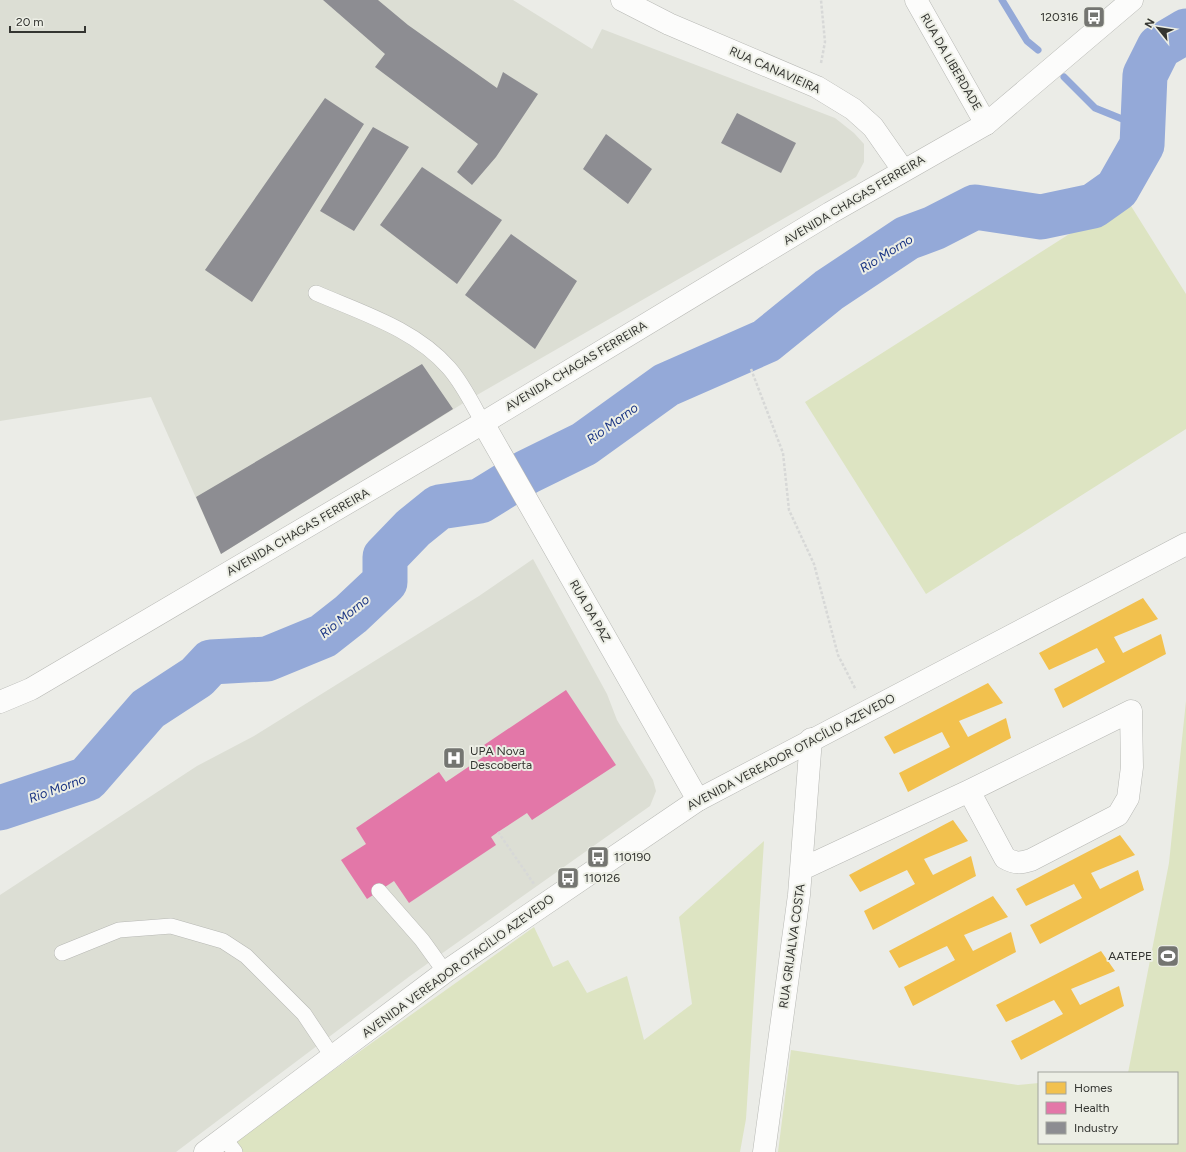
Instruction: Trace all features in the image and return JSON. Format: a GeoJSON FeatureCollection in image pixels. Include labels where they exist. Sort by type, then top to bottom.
{"type":"FeatureCollection","features":[{"type":"Feature","properties":{"kind":"street","name":"RUA CANAVIEIRA"},"geometry":{"type":"LineString","coordinates":[[622,0],[669,24],[817,87],[853,109],[873,127],[903,170]]}},
{"type":"Feature","properties":{"kind":"street","name":"RUA DA LIBERDADE"},"geometry":{"type":"LineString","coordinates":[[916,0],[986,124]]}},
{"type":"Feature","properties":{"kind":"street","name":"AVENIDA CHAGAS FERREIRA"},"geometry":{"type":"LineString","coordinates":[[0,702],[31,689],[483,423],[903,170],[986,124],[1132,0]]}},
{"type":"Feature","properties":{"kind":"street","name":"RUA DA PAZ"},"geometry":{"type":"LineString","coordinates":[[483,423],[698,800]]}},
{"type":"Feature","properties":{"kind":"street","name":"AVENIDA VEREADOR OTACÍLIO AZEVEDO"},"geometry":{"type":"LineString","coordinates":[[205,1152],[229,1145],[332,1056],[446,972],[698,800],[811,739],[1186,544]]}},
{"type":"Feature","properties":{"kind":"street"},"geometry":{"type":"LineString","coordinates":[[802,869],[1131,711],[1132,767],[1128,798],[1118,814],[1031,860],[1021,863],[1012,862],[1005,858],[969,790]]}},
{"type":"Feature","properties":{"kind":"street","name":"RUA GRIJALVA COSTA"},"geometry":{"type":"LineString","coordinates":[[764,1152],[802,869],[811,739]]}},
{"type":"Feature","properties":{"kind":"lane"},"geometry":{"type":"LineString","coordinates":[[316,293],[389,324],[436,355],[449,368],[483,423]]}},
{"type":"Feature","properties":{"kind":"lane"},"geometry":{"type":"LineString","coordinates":[[379,891],[422,940],[446,972]]}},
{"type":"Feature","properties":{"kind":"lane"},"geometry":{"type":"LineString","coordinates":[[62,953],[119,930],[171,926],[223,941],[246,956],[304,1014],[332,1056]]}},
{"type":"Feature","properties":{"kind":"path"},"geometry":{"type":"LineString","coordinates":[[817,87],[825,42],[821,0]]}},
{"type":"Feature","properties":{"kind":"path"},"geometry":{"type":"LineString","coordinates":[[751,369],[783,453],[789,510],[814,564],[838,655],[866,711]]}},
{"type":"Feature","properties":{"kind":"path"},"geometry":{"type":"LineString","coordinates":[[498,832],[547,902]]}},
{"type":"Feature","properties":{"kind":"shaded area"},"geometry":{"type":"Polygon","coordinates":[[[0,0],[513,0],[592,49],[602,29],[835,118],[854,133],[864,144],[864,162],[856,177],[470,399],[221,554],[151,397],[0,421],[0,0]]]}},
{"type":"Feature","properties":{"kind":"shaded area"},"geometry":{"type":"Polygon","coordinates":[[[533,559],[607,694],[617,720],[653,780],[656,791],[650,806],[410,976],[176,1152],[0,1152],[0,895],[197,766],[254,736],[479,596],[533,559]]]}},
{"type":"Feature","properties":{"kind":"green space"},"geometry":{"type":"Polygon","coordinates":[[[1126,198],[1186,294],[1186,429],[926,594],[805,402],[1126,198]]]}},
{"type":"Feature","properties":{"kind":"green space","name":"AATEPE"},"geometry":{"type":"Polygon","coordinates":[[[1186,701],[1186,1152],[778,1152],[791,1050],[1018,1085],[1038,1083],[1038,1144],[1178,1144],[1178,1072],[1128,1072],[1169,863],[1186,701]]]}},
{"type":"Feature","properties":{"kind":"green space"},"geometry":{"type":"Polygon","coordinates":[[[764,841],[746,1119],[740,1152],[219,1152],[534,927],[553,967],[568,960],[587,993],[627,976],[644,1040],[692,1004],[679,917],[764,841]]]}},
{"type":"Feature","properties":{"kind":"building: Homes"},"geometry":{"type":"Polygon","coordinates":[[[1143,598],[1158,619],[1114,637],[1123,653],[1161,634],[1166,654],[1063,708],[1054,689],[1105,662],[1097,648],[1049,670],[1039,653],[1143,598]]]}},
{"type":"Feature","properties":{"kind":"building: Homes"},"geometry":{"type":"Polygon","coordinates":[[[988,683],[1003,703],[959,721],[968,737],[1006,718],[1011,738],[908,792],[899,773],[950,747],[942,732],[894,754],[884,737],[988,683]]]}},
{"type":"Feature","properties":{"kind":"building: Homes"},"geometry":{"type":"Polygon","coordinates":[[[953,820],[968,841],[924,859],[933,875],[971,856],[976,876],[873,930],[864,911],[915,884],[907,870],[860,892],[849,875],[953,820]]]}},
{"type":"Feature","properties":{"kind":"building: Homes"},"geometry":{"type":"Polygon","coordinates":[[[1120,835],[1135,855],[1091,873],[1100,889],[1138,870],[1144,890],[1040,944],[1030,925],[1082,898],[1074,884],[1026,906],[1016,889],[1120,835]]]}},
{"type":"Feature","properties":{"kind":"building: Homes"},"geometry":{"type":"Polygon","coordinates":[[[993,896],[1008,917],[964,935],[973,951],[1011,932],[1016,952],[913,1006],[904,987],[955,960],[947,946],[899,968],[889,951],[993,896]]]}},
{"type":"Feature","properties":{"kind":"building: Homes"},"geometry":{"type":"Polygon","coordinates":[[[1101,951],[1115,971],[1071,989],[1080,1005],[1119,986],[1124,1006],[1021,1060],[1011,1041],[1063,1014],[1054,1000],[1006,1022],[996,1005],[1101,951]]]}},
{"type":"Feature","properties":{"kind":"building: Health"},"geometry":{"type":"Polygon","coordinates":[[[566,690],[616,765],[532,820],[527,813],[498,832],[491,837],[496,845],[409,903],[394,881],[367,899],[341,860],[366,844],[356,828],[439,772],[446,782],[489,753],[484,745],[566,690]]]}},
{"type":"Feature","properties":{"kind":"building: Industry"},"geometry":{"type":"Polygon","coordinates":[[[323,0],[378,0],[408,25],[497,88],[503,72],[538,94],[496,157],[472,185],[457,172],[478,144],[375,67],[385,54],[323,0]]]}},
{"type":"Feature","properties":{"kind":"building: Industry"},"geometry":{"type":"Polygon","coordinates":[[[325,98],[364,124],[252,302],[205,270],[325,98]]]}},
{"type":"Feature","properties":{"kind":"building: Industry"},"geometry":{"type":"Polygon","coordinates":[[[737,113],[796,143],[781,173],[721,143],[737,113]]]}},
{"type":"Feature","properties":{"kind":"building: Industry"},"geometry":{"type":"Polygon","coordinates":[[[373,127],[409,147],[354,231],[320,211],[373,127]]]}},
{"type":"Feature","properties":{"kind":"building: Industry"},"geometry":{"type":"Polygon","coordinates":[[[606,134],[652,169],[628,204],[583,169],[606,134]]]}},
{"type":"Feature","properties":{"kind":"building: Industry"},"geometry":{"type":"Polygon","coordinates":[[[422,167],[502,220],[457,284],[380,225],[422,167]]]}},
{"type":"Feature","properties":{"kind":"building: Industry"},"geometry":{"type":"Polygon","coordinates":[[[511,234],[577,281],[535,349],[465,295],[511,234]]]}},
{"type":"Feature","properties":{"kind":"building: Industry"},"geometry":{"type":"Polygon","coordinates":[[[422,364],[453,409],[221,554],[196,497],[422,364]]]}},
{"type":"Feature","properties":{"kind":"waterway"},"geometry":{"type":"LineString","coordinates":[[1002,0],[1027,41],[1038,50]]}},
{"type":"Feature","properties":{"kind":"waterway","name":"Rio Morno"},"geometry":{"type":"LineString","coordinates":[[0,808],[87,779],[148,709],[197,677],[211,662],[267,659],[323,636],[351,614],[385,582],[385,557],[413,528],[439,507],[480,501],[527,472],[584,444],[666,385],[766,341],[829,290],[907,238],[934,228],[975,207],[1041,217],[1093,206],[1117,189],[1142,145],[1145,75],[1159,47],[1186,31]]}},
{"type":"Feature","properties":{"kind":"waterway"},"geometry":{"type":"LineString","coordinates":[[1064,77],[1095,108],[1142,127]]}},
{"type":"Feature","properties":{"kind":"place","name":"120316"},"geometry":{"type":"Point","coordinates":[1094,17]}},
{"type":"Feature","properties":{"kind":"place","name":"UPA Nova Descoberta"},"geometry":{"type":"Point","coordinates":[454,758]}},
{"type":"Feature","properties":{"kind":"place","name":"110190"},"geometry":{"type":"Point","coordinates":[598,857]}},
{"type":"Feature","properties":{"kind":"place","name":"110126"},"geometry":{"type":"Point","coordinates":[568,878]}},
{"type":"Feature","properties":{"kind":"place","name":"AATEPE"},"geometry":{"type":"Point","coordinates":[1168,956]}}]}
